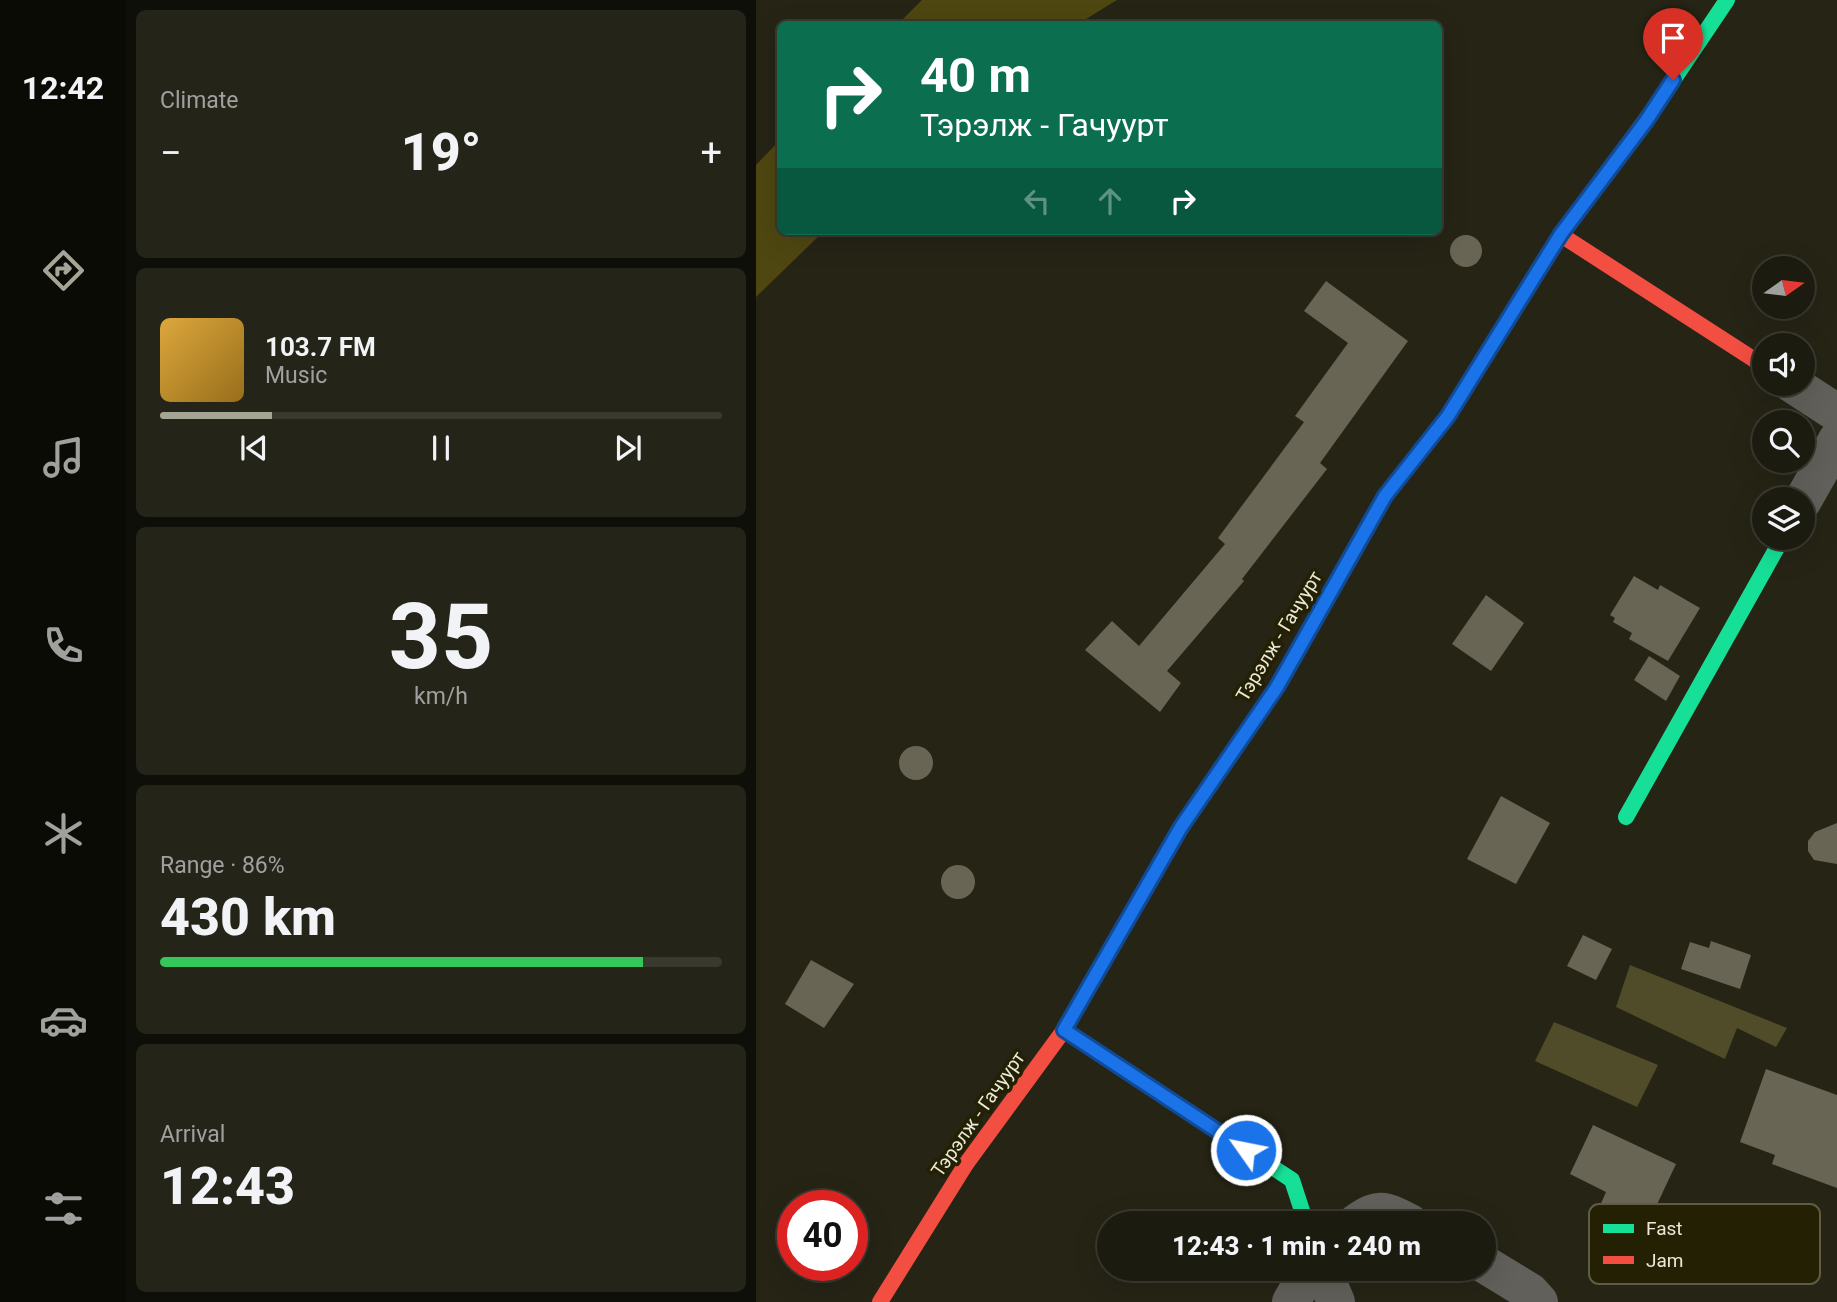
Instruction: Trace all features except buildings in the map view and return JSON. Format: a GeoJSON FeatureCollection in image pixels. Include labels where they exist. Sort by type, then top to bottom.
{"type":"FeatureCollection","features":[{"type":"Feature","properties":{"kind":"main road","name":"Тэрэлж - Гачуурт"},"geometry":{"type":"LineString","coordinates":[[880,1302],[966,1164],[1064,1030],[1181,827],[1277,687],[1385,496],[1448,416],[1561,234],[1646,121],[1727,0]]}},
{"type":"Feature","properties":{"kind":"main road"},"geometry":{"type":"LineString","coordinates":[[1561,234],[1752,358]]}},
{"type":"Feature","properties":{"kind":"main road"},"geometry":{"type":"LineString","coordinates":[[1626,817],[1776,550]]}},
{"type":"Feature","properties":{"kind":"main road"},"geometry":{"type":"LineString","coordinates":[[1064,1030],[1292,1180],[1302,1211]]}},
{"type":"Feature","properties":{"kind":"street"},"geometry":{"type":"LineString","coordinates":[[1811,396],[1837,413]]}},
{"type":"Feature","properties":{"kind":"street"},"geometry":{"type":"LineString","coordinates":[[1810,487],[1837,440]]}},
{"type":"Feature","properties":{"kind":"street"},"geometry":{"type":"LineString","coordinates":[[1496,1271],[1530,1292],[1539,1302]]}},
{"type":"Feature","properties":{"kind":"street"},"geometry":{"type":"LineString","coordinates":[[1292,1302],[1303,1281]]}},
{"type":"Feature","properties":{"kind":"street"},"geometry":{"type":"LineString","coordinates":[[1327,1281],[1336,1302]]}},
{"type":"Feature","properties":{"kind":"shaded area"},"geometry":{"type":"Polygon","coordinates":[[[922,0],[1117,0],[1083,21],[901,21],[922,0]]]}},
{"type":"Feature","properties":{"kind":"shaded area"},"geometry":{"type":"Polygon","coordinates":[[[777,143],[777,235],[820,235],[756,297],[756,165],[777,143]]]}},
{"type":"Feature","properties":{"kind":"shaded area"},"geometry":{"type":"Polygon","coordinates":[[[1630,965],[1787,1028],[1776,1047],[1737,1028],[1725,1059],[1616,1007],[1630,965]]]}},
{"type":"Feature","properties":{"kind":"shaded area"},"geometry":{"type":"Polygon","coordinates":[[[1554,1022],[1658,1065],[1637,1107],[1535,1061],[1554,1022]]]}},
{"type":"Feature","properties":{"kind":"traffic: fast"},"geometry":{"type":"LineString","coordinates":[[1655,107],[1727,0]]}},
{"type":"Feature","properties":{"kind":"traffic: fast"},"geometry":{"type":"LineString","coordinates":[[1626,817],[1776,550]]}},
{"type":"Feature","properties":{"kind":"traffic: fast"},"geometry":{"type":"LineString","coordinates":[[1179,831],[1277,687],[1338,580]]}},
{"type":"Feature","properties":{"kind":"traffic: fast"},"geometry":{"type":"LineString","coordinates":[[1064,1030],[1292,1180],[1302,1211]]}},
{"type":"Feature","properties":{"kind":"traffic: jam"},"geometry":{"type":"LineString","coordinates":[[1338,580],[1385,496],[1448,416],[1561,235],[1655,107]]}},
{"type":"Feature","properties":{"kind":"traffic: jam"},"geometry":{"type":"LineString","coordinates":[[1561,235],[1752,358]]}},
{"type":"Feature","properties":{"kind":"traffic: jam"},"geometry":{"type":"LineString","coordinates":[[880,1302],[966,1164],[1064,1030],[1179,831]]}},
{"type":"Feature","properties":{"kind":"route"},"geometry":{"type":"LineString","coordinates":[[1246,1150],[1064,1030],[1181,827],[1277,687],[1385,496],[1448,416],[1561,234],[1646,121],[1673,80]]}}]}
